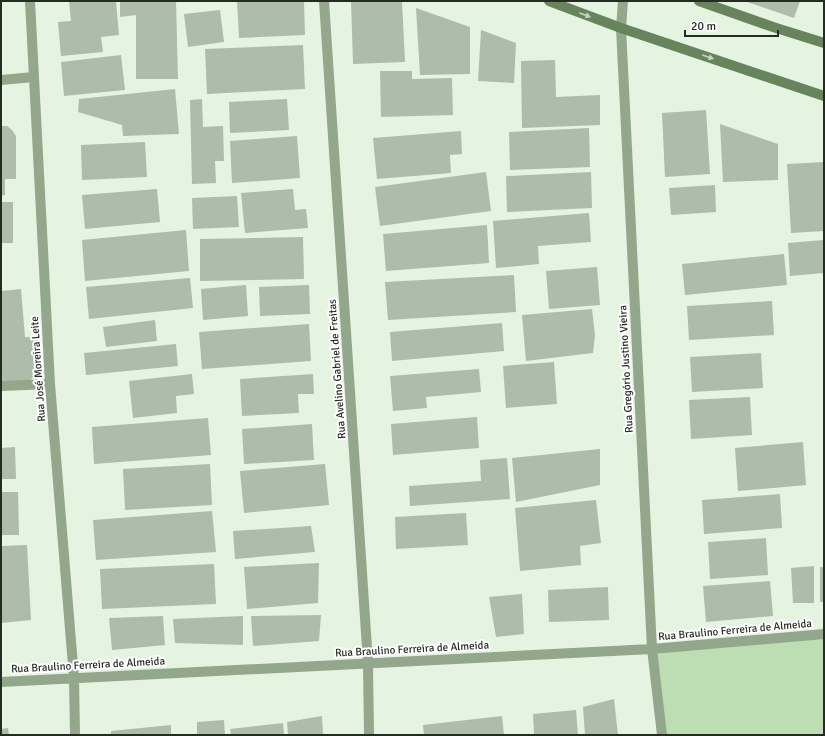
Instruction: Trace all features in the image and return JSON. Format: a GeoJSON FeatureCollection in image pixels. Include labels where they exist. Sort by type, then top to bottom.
{"type":"FeatureCollection","features":[{"type":"Feature","properties":{"kind":"main road"},"geometry":{"type":"LineString","coordinates":[[549,1],[621,28],[824,96]]}},
{"type":"Feature","properties":{"kind":"main road"},"geometry":{"type":"LineString","coordinates":[[699,1],[824,43]]}},
{"type":"Feature","properties":{"kind":"street","name":"Rua José Moreira Leite"},"geometry":{"type":"LineString","coordinates":[[30,1],[50,384],[74,678],[75,735]]}},
{"type":"Feature","properties":{"kind":"street","name":"Rua Avelino Gabriel de Freitas"},"geometry":{"type":"LineString","coordinates":[[324,1],[368,663],[369,735]]}},
{"type":"Feature","properties":{"kind":"street","name":"Rua Gregório Justino Vieira"},"geometry":{"type":"LineString","coordinates":[[623,1],[621,28],[652,649],[662,735]]}},
{"type":"Feature","properties":{"kind":"street"},"geometry":{"type":"LineString","coordinates":[[1,80],[34,77]]}},
{"type":"Feature","properties":{"kind":"street"},"geometry":{"type":"LineString","coordinates":[[1,386],[50,384]]}},
{"type":"Feature","properties":{"kind":"street","name":"Rua Braulino Ferreira de Almeida"},"geometry":{"type":"LineString","coordinates":[[1,682],[652,649],[824,634]]}},
{"type":"Feature","properties":{"kind":"green space"},"geometry":{"type":"Polygon","coordinates":[[[824,634],[824,735],[662,735],[652,649],[824,634]]]}},
{"type":"Feature","properties":{"kind":"building"},"geometry":{"type":"Polygon","coordinates":[[[69,1],[116,1],[119,35],[101,37],[103,52],[61,56],[58,22],[71,21],[69,1]]]}},
{"type":"Feature","properties":{"kind":"building"},"geometry":{"type":"Polygon","coordinates":[[[120,1],[176,1],[178,79],[136,79],[136,15],[120,17],[120,1]]]}},
{"type":"Feature","properties":{"kind":"building"},"geometry":{"type":"Polygon","coordinates":[[[237,1],[304,1],[305,35],[239,38],[237,1]]]}},
{"type":"Feature","properties":{"kind":"building"},"geometry":{"type":"Polygon","coordinates":[[[351,1],[402,1],[405,62],[353,64],[351,1]]]}},
{"type":"Feature","properties":{"kind":"building"},"geometry":{"type":"Polygon","coordinates":[[[744,1],[800,1],[794,18],[744,1]]]}},
{"type":"Feature","properties":{"kind":"building"},"geometry":{"type":"Polygon","coordinates":[[[416,8],[470,27],[470,74],[420,75],[416,8]]]}},
{"type":"Feature","properties":{"kind":"building"},"geometry":{"type":"Polygon","coordinates":[[[220,10],[224,42],[188,47],[184,14],[220,10]]]}},
{"type":"Feature","properties":{"kind":"building"},"geometry":{"type":"Polygon","coordinates":[[[481,30],[516,43],[514,83],[478,81],[481,30]]]}},
{"type":"Feature","properties":{"kind":"building"},"geometry":{"type":"Polygon","coordinates":[[[303,45],[305,89],[207,94],[205,49],[303,45]]]}},
{"type":"Feature","properties":{"kind":"building"},"geometry":{"type":"Polygon","coordinates":[[[121,55],[125,90],[64,96],[61,62],[121,55]]]}},
{"type":"Feature","properties":{"kind":"building"},"geometry":{"type":"Polygon","coordinates":[[[555,60],[556,97],[600,95],[600,125],[522,128],[521,61],[555,60]]]}},
{"type":"Feature","properties":{"kind":"building"},"geometry":{"type":"Polygon","coordinates":[[[380,71],[412,71],[412,79],[452,78],[453,115],[381,117],[380,71]]]}},
{"type":"Feature","properties":{"kind":"building"},"geometry":{"type":"Polygon","coordinates":[[[175,89],[179,134],[123,136],[122,125],[78,112],[79,99],[175,89]]]}},
{"type":"Feature","properties":{"kind":"building"},"geometry":{"type":"Polygon","coordinates":[[[202,99],[203,127],[223,126],[224,161],[215,161],[216,183],[192,184],[190,100],[202,99]]]}},
{"type":"Feature","properties":{"kind":"building"},"geometry":{"type":"Polygon","coordinates":[[[287,99],[289,130],[230,133],[229,102],[287,99]]]}},
{"type":"Feature","properties":{"kind":"building"},"geometry":{"type":"Polygon","coordinates":[[[706,110],[710,174],[665,177],[662,113],[706,110]]]}},
{"type":"Feature","properties":{"kind":"building"},"geometry":{"type":"Polygon","coordinates":[[[720,124],[778,144],[778,180],[723,182],[720,124]]]}},
{"type":"Feature","properties":{"kind":"building"},"geometry":{"type":"Polygon","coordinates":[[[1,126],[7,126],[16,136],[16,179],[5,179],[5,195],[1,196],[1,126]]]}},
{"type":"Feature","properties":{"kind":"building"},"geometry":{"type":"Polygon","coordinates":[[[589,128],[590,167],[510,170],[509,132],[589,128]]]}},
{"type":"Feature","properties":{"kind":"building"},"geometry":{"type":"Polygon","coordinates":[[[461,131],[462,154],[450,155],[451,173],[377,179],[373,138],[461,131]]]}},
{"type":"Feature","properties":{"kind":"building"},"geometry":{"type":"Polygon","coordinates":[[[297,136],[300,178],[232,183],[230,141],[297,136]]]}},
{"type":"Feature","properties":{"kind":"building"},"geometry":{"type":"Polygon","coordinates":[[[145,142],[147,177],[82,180],[81,145],[145,142]]]}},
{"type":"Feature","properties":{"kind":"building"},"geometry":{"type":"Polygon","coordinates":[[[824,162],[824,231],[791,233],[787,164],[824,162]]]}},
{"type":"Feature","properties":{"kind":"building"},"geometry":{"type":"Polygon","coordinates":[[[486,172],[491,211],[380,226],[375,187],[486,172]]]}},
{"type":"Feature","properties":{"kind":"building"},"geometry":{"type":"Polygon","coordinates":[[[591,172],[592,208],[507,212],[506,176],[591,172]]]}},
{"type":"Feature","properties":{"kind":"building"},"geometry":{"type":"Polygon","coordinates":[[[715,185],[716,212],[671,215],[669,188],[715,185]]]}},
{"type":"Feature","properties":{"kind":"building"},"geometry":{"type":"Polygon","coordinates":[[[157,189],[160,222],[85,229],[82,195],[157,189]]]}},
{"type":"Feature","properties":{"kind":"building"},"geometry":{"type":"Polygon","coordinates":[[[293,189],[295,210],[306,209],[308,228],[245,233],[241,193],[293,189]]]}},
{"type":"Feature","properties":{"kind":"building"},"geometry":{"type":"Polygon","coordinates":[[[237,196],[239,227],[193,229],[192,198],[237,196]]]}},
{"type":"Feature","properties":{"kind":"building"},"geometry":{"type":"Polygon","coordinates":[[[1,202],[13,202],[13,243],[1,243],[1,202]]]}},
{"type":"Feature","properties":{"kind":"building"},"geometry":{"type":"Polygon","coordinates":[[[589,213],[591,242],[538,246],[539,264],[496,268],[493,221],[589,213]]]}},
{"type":"Feature","properties":{"kind":"building"},"geometry":{"type":"Polygon","coordinates":[[[487,225],[489,263],[386,271],[383,234],[487,225]]]}},
{"type":"Feature","properties":{"kind":"building"},"geometry":{"type":"Polygon","coordinates":[[[186,230],[189,271],[85,281],[82,240],[186,230]]]}},
{"type":"Feature","properties":{"kind":"building"},"geometry":{"type":"Polygon","coordinates":[[[303,237],[304,279],[200,281],[200,239],[303,237]]]}},
{"type":"Feature","properties":{"kind":"building"},"geometry":{"type":"Polygon","coordinates":[[[823,240],[824,273],[790,276],[788,243],[823,240]]]}},
{"type":"Feature","properties":{"kind":"building"},"geometry":{"type":"Polygon","coordinates":[[[784,254],[787,285],[685,295],[682,264],[784,254]]]}},
{"type":"Feature","properties":{"kind":"building"},"geometry":{"type":"Polygon","coordinates":[[[597,267],[600,305],[549,309],[546,271],[597,267]]]}},
{"type":"Feature","properties":{"kind":"building"},"geometry":{"type":"Polygon","coordinates":[[[514,275],[516,312],[388,320],[385,282],[514,275]]]}},
{"type":"Feature","properties":{"kind":"building"},"geometry":{"type":"Polygon","coordinates":[[[190,278],[193,308],[89,319],[86,287],[190,278]]]}},
{"type":"Feature","properties":{"kind":"building"},"geometry":{"type":"Polygon","coordinates":[[[246,285],[248,316],[203,320],[201,289],[246,285]]]}},
{"type":"Feature","properties":{"kind":"building"},"geometry":{"type":"Polygon","coordinates":[[[309,285],[310,314],[260,316],[259,287],[309,285]]]}},
{"type":"Feature","properties":{"kind":"building"},"geometry":{"type":"Polygon","coordinates":[[[21,289],[25,337],[38,337],[40,362],[36,375],[29,381],[1,385],[1,291],[21,289]]]}},
{"type":"Feature","properties":{"kind":"building"},"geometry":{"type":"Polygon","coordinates":[[[772,301],[774,335],[689,340],[687,306],[772,301]]]}},
{"type":"Feature","properties":{"kind":"building"},"geometry":{"type":"Polygon","coordinates":[[[592,309],[595,335],[593,353],[526,361],[522,315],[592,309]]]}},
{"type":"Feature","properties":{"kind":"building"},"geometry":{"type":"Polygon","coordinates":[[[155,320],[157,341],[106,347],[103,327],[155,320]]]}},
{"type":"Feature","properties":{"kind":"building"},"geometry":{"type":"Polygon","coordinates":[[[502,323],[504,351],[392,361],[390,332],[502,323]]]}},
{"type":"Feature","properties":{"kind":"building"},"geometry":{"type":"Polygon","coordinates":[[[309,324],[311,361],[202,369],[199,332],[309,324]]]}},
{"type":"Feature","properties":{"kind":"building"},"geometry":{"type":"Polygon","coordinates":[[[176,344],[178,366],[86,375],[84,353],[176,344]]]}},
{"type":"Feature","properties":{"kind":"building"},"geometry":{"type":"Polygon","coordinates":[[[761,353],[763,388],[692,392],[690,357],[761,353]]]}},
{"type":"Feature","properties":{"kind":"building"},"geometry":{"type":"Polygon","coordinates":[[[554,362],[557,404],[506,408],[503,366],[554,362]]]}},
{"type":"Feature","properties":{"kind":"building"},"geometry":{"type":"Polygon","coordinates":[[[479,369],[481,392],[426,397],[427,408],[393,411],[390,376],[479,369]]]}},
{"type":"Feature","properties":{"kind":"building"},"geometry":{"type":"Polygon","coordinates":[[[192,374],[194,394],[176,396],[177,413],[133,418],[129,381],[192,374]]]}},
{"type":"Feature","properties":{"kind":"building"},"geometry":{"type":"Polygon","coordinates":[[[313,374],[314,394],[298,394],[299,413],[242,416],[240,379],[313,374]]]}},
{"type":"Feature","properties":{"kind":"building"},"geometry":{"type":"Polygon","coordinates":[[[750,397],[752,435],[691,439],[689,400],[750,397]]]}},
{"type":"Feature","properties":{"kind":"building"},"geometry":{"type":"Polygon","coordinates":[[[477,417],[479,448],[393,455],[391,424],[477,417]]]}},
{"type":"Feature","properties":{"kind":"building"},"geometry":{"type":"Polygon","coordinates":[[[208,418],[211,455],[94,464],[92,427],[208,418]]]}},
{"type":"Feature","properties":{"kind":"building"},"geometry":{"type":"Polygon","coordinates":[[[312,424],[314,460],[244,464],[242,429],[312,424]]]}},
{"type":"Feature","properties":{"kind":"building"},"geometry":{"type":"Polygon","coordinates":[[[803,442],[806,485],[738,491],[735,448],[803,442]]]}},
{"type":"Feature","properties":{"kind":"building"},"geometry":{"type":"Polygon","coordinates":[[[15,447],[16,479],[1,479],[1,448],[15,447]]]}},
{"type":"Feature","properties":{"kind":"building"},"geometry":{"type":"Polygon","coordinates":[[[600,449],[600,485],[516,502],[512,458],[600,449]]]}},
{"type":"Feature","properties":{"kind":"building"},"geometry":{"type":"Polygon","coordinates":[[[507,458],[510,499],[410,506],[409,486],[481,481],[480,460],[507,458]]]}},
{"type":"Feature","properties":{"kind":"building"},"geometry":{"type":"Polygon","coordinates":[[[210,464],[212,505],[125,510],[123,469],[210,464]]]}},
{"type":"Feature","properties":{"kind":"building"},"geometry":{"type":"Polygon","coordinates":[[[325,464],[329,505],[244,513],[240,471],[325,464]]]}},
{"type":"Feature","properties":{"kind":"building"},"geometry":{"type":"Polygon","coordinates":[[[1,492],[18,492],[19,535],[1,535],[1,492]]]}},
{"type":"Feature","properties":{"kind":"building"},"geometry":{"type":"Polygon","coordinates":[[[780,494],[782,528],[704,534],[702,500],[780,494]]]}},
{"type":"Feature","properties":{"kind":"building"},"geometry":{"type":"Polygon","coordinates":[[[596,500],[601,543],[580,546],[581,565],[520,571],[515,508],[596,500]]]}},
{"type":"Feature","properties":{"kind":"building"},"geometry":{"type":"Polygon","coordinates":[[[212,511],[216,552],[96,560],[93,520],[212,511]]]}},
{"type":"Feature","properties":{"kind":"building"},"geometry":{"type":"Polygon","coordinates":[[[466,513],[468,545],[396,549],[395,517],[466,513]]]}},
{"type":"Feature","properties":{"kind":"building"},"geometry":{"type":"Polygon","coordinates":[[[311,526],[315,552],[235,559],[233,531],[311,526]]]}},
{"type":"Feature","properties":{"kind":"building"},"geometry":{"type":"Polygon","coordinates":[[[766,538],[768,575],[710,579],[708,542],[766,538]]]}},
{"type":"Feature","properties":{"kind":"building"},"geometry":{"type":"Polygon","coordinates":[[[27,545],[31,620],[1,623],[1,546],[27,545]]]}},
{"type":"Feature","properties":{"kind":"building"},"geometry":{"type":"Polygon","coordinates":[[[319,563],[318,603],[247,609],[244,567],[319,563]]]}},
{"type":"Feature","properties":{"kind":"building"},"geometry":{"type":"Polygon","coordinates":[[[214,564],[216,604],[102,609],[100,569],[214,564]]]}},
{"type":"Feature","properties":{"kind":"building"},"geometry":{"type":"Polygon","coordinates":[[[814,566],[814,603],[793,603],[791,568],[814,566]]]}},
{"type":"Feature","properties":{"kind":"building"},"geometry":{"type":"Polygon","coordinates":[[[820,567],[824,567],[824,602],[820,602],[820,567]]]}},
{"type":"Feature","properties":{"kind":"building"},"geometry":{"type":"Polygon","coordinates":[[[770,581],[773,616],[706,622],[703,586],[770,581]]]}},
{"type":"Feature","properties":{"kind":"building"},"geometry":{"type":"Polygon","coordinates":[[[608,587],[609,620],[549,622],[548,590],[608,587]]]}},
{"type":"Feature","properties":{"kind":"building"},"geometry":{"type":"Polygon","coordinates":[[[522,594],[524,634],[496,637],[489,597],[522,594]]]}},
{"type":"Feature","properties":{"kind":"building"},"geometry":{"type":"Polygon","coordinates":[[[321,615],[319,641],[253,646],[251,616],[321,615]]]}},
{"type":"Feature","properties":{"kind":"building"},"geometry":{"type":"Polygon","coordinates":[[[163,616],[165,645],[112,650],[109,618],[163,616]]]}},
{"type":"Feature","properties":{"kind":"building"},"geometry":{"type":"Polygon","coordinates":[[[243,616],[243,645],[175,643],[173,619],[243,616]]]}},
{"type":"Feature","properties":{"kind":"building"},"geometry":{"type":"Polygon","coordinates":[[[614,699],[618,735],[585,735],[583,707],[614,699]]]}},
{"type":"Feature","properties":{"kind":"building"},"geometry":{"type":"Polygon","coordinates":[[[576,710],[578,735],[534,735],[533,714],[576,710]]]}},
{"type":"Feature","properties":{"kind":"building"},"geometry":{"type":"Polygon","coordinates":[[[322,716],[323,735],[288,735],[287,722],[322,716]]]}},
{"type":"Feature","properties":{"kind":"building"},"geometry":{"type":"Polygon","coordinates":[[[502,716],[504,735],[424,735],[423,725],[502,716]]]}},
{"type":"Feature","properties":{"kind":"building"},"geometry":{"type":"Polygon","coordinates":[[[224,720],[225,735],[197,735],[197,722],[224,720]]]}},
{"type":"Feature","properties":{"kind":"building"},"geometry":{"type":"Polygon","coordinates":[[[283,723],[284,735],[231,735],[230,729],[283,723]]]}},
{"type":"Feature","properties":{"kind":"building"},"geometry":{"type":"Polygon","coordinates":[[[171,725],[171,735],[111,735],[111,731],[171,725]]]}},
{"type":"Feature","properties":{"kind":"building"},"geometry":{"type":"Polygon","coordinates":[[[8,728],[9,735],[1,735],[1,729],[8,728]]]}}]}
